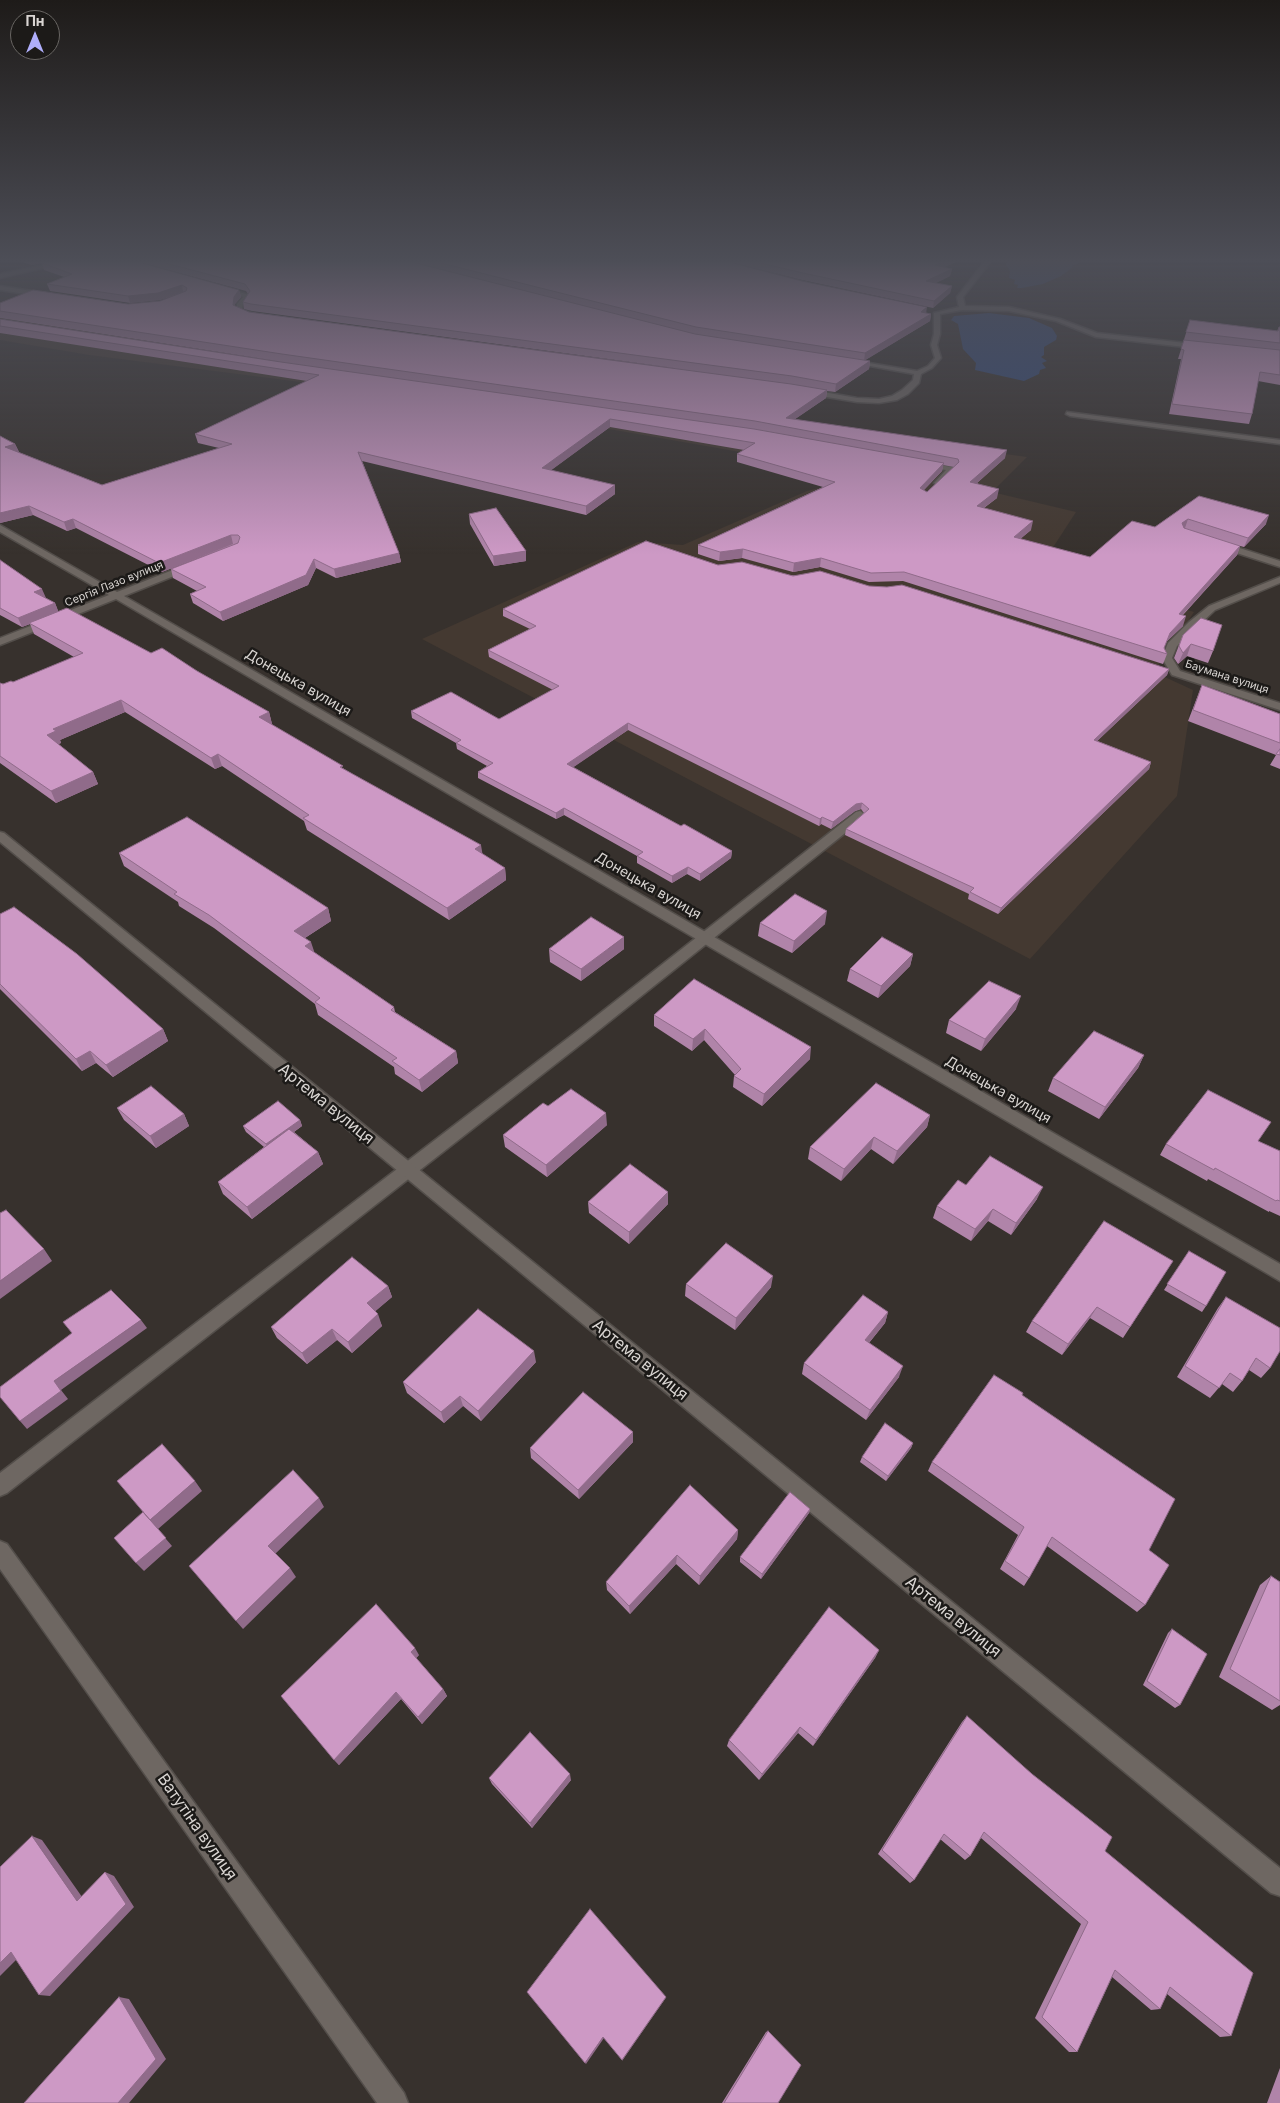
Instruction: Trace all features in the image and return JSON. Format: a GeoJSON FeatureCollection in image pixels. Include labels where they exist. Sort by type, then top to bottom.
{"type":"FeatureCollection","features":[{"type":"Feature","properties":{"kind":"street"},"geometry":{"type":"LineString","coordinates":[[842,361],[918,373],[930,367],[937,359]]}},
{"type":"Feature","properties":{"kind":"street"},"geometry":{"type":"LineString","coordinates":[[800,390],[857,400],[879,401],[894,398],[905,392],[916,381],[918,373]]}},
{"type":"Feature","properties":{"kind":"street"},"geometry":{"type":"LineString","coordinates":[[1070,414],[1280,442]]}},
{"type":"Feature","properties":{"kind":"street"},"geometry":{"type":"LineString","coordinates":[[914,462],[952,469],[931,490]]}},
{"type":"Feature","properties":{"kind":"street","name":"Донецька вулиця"},"geometry":{"type":"LineString","coordinates":[[0,528],[1280,1273]]}},
{"type":"Feature","properties":{"kind":"street"},"geometry":{"type":"LineString","coordinates":[[1210,541],[1280,564]]}},
{"type":"Feature","properties":{"kind":"street","name":"Сергія Лазо вулиця"},"geometry":{"type":"LineString","coordinates":[[0,642],[200,563]]}},
{"type":"Feature","properties":{"kind":"street","name":"Баумана вулиця"},"geometry":{"type":"LineString","coordinates":[[1280,580],[1212,608],[1172,645],[1167,658],[1176,673],[1280,707]]}},
{"type":"Feature","properties":{"kind":"street"},"geometry":{"type":"LineString","coordinates":[[1158,667],[1176,673]]}},
{"type":"Feature","properties":{"kind":"street"},"geometry":{"type":"LineString","coordinates":[[0,1486],[860,816]]}},
{"type":"Feature","properties":{"kind":"street","name":"Артема вулиця"},"geometry":{"type":"LineString","coordinates":[[0,836],[1280,1884]]}},
{"type":"Feature","properties":{"kind":"street","name":"Ватутіна вулиця"},"geometry":{"type":"LineString","coordinates":[[0,1551],[394,2103]]}},
{"type":"Feature","properties":{"kind":"shaded area"},"geometry":{"type":"Polygon","coordinates":[[[121,359],[335,359],[1027,457],[992,492],[1076,512],[1050,552],[1118,589],[1194,612],[1154,672],[1193,690],[1177,796],[1030,959],[422,639],[638,542],[683,545],[807,491],[853,480],[860,473],[449,401],[121,359]]]}},
{"type":"Feature","properties":{"kind":"water"},"geometry":{"type":"Polygon","coordinates":[[[972,359],[1044,359],[1047,361],[1042,363],[1046,368],[1040,370],[1039,374],[1024,381],[975,370],[976,363],[972,359]]]}},
{"type":"Feature","properties":{"kind":"building"},"geometry":{"type":"Polygon","coordinates":[[[216,359],[262,359],[754,429],[944,463],[920,488],[927,492],[959,462],[958,459],[755,421],[318,359],[604,359],[827,390],[786,418],[1007,450],[970,482],[999,489],[977,506],[1033,521],[1014,537],[1090,557],[1132,521],[1155,527],[1199,496],[1269,515],[1248,538],[1188,519],[1182,523],[1184,528],[1240,546],[1179,614],[1186,616],[1170,633],[1164,648],[1167,654],[904,572],[871,573],[821,558],[794,563],[743,549],[720,552],[698,545],[835,482],[737,454],[755,443],[610,419],[542,468],[615,485],[586,506],[358,452],[399,553],[334,569],[314,559],[306,575],[220,612],[190,594],[206,587],[171,569],[238,543],[240,537],[238,535],[231,535],[159,563],[73,519],[64,522],[29,506],[0,513],[0,436],[15,444],[5,447],[102,485],[232,444],[195,434],[319,375],[216,359]]]}},
{"type":"Feature","properties":{"kind":"building"},"geometry":{"type":"Polygon","coordinates":[[[665,359],[858,359],[870,361],[836,384],[792,376],[665,359]]]}},
{"type":"Feature","properties":{"kind":"building"},"geometry":{"type":"Polygon","coordinates":[[[1182,359],[1280,359],[1280,375],[1260,372],[1252,414],[1172,404],[1182,359]]]}},
{"type":"Feature","properties":{"kind":"building"},"geometry":{"type":"Polygon","coordinates":[[[496,508],[526,551],[493,556],[469,514],[496,508]]]}},
{"type":"Feature","properties":{"kind":"building"},"geometry":{"type":"Polygon","coordinates":[[[646,541],[718,565],[742,562],[793,576],[820,571],[869,586],[887,587],[902,585],[1169,669],[1094,740],[1151,762],[1001,908],[970,892],[974,888],[846,829],[869,809],[862,803],[856,804],[833,822],[822,817],[820,819],[628,723],[567,764],[681,826],[684,824],[732,851],[700,874],[688,867],[672,876],[637,856],[643,852],[564,808],[556,813],[478,772],[493,763],[456,743],[461,740],[411,711],[451,692],[499,719],[559,686],[488,650],[536,626],[503,609],[646,541]]]}},
{"type":"Feature","properties":{"kind":"building"},"geometry":{"type":"Polygon","coordinates":[[[0,560],[42,589],[34,592],[55,603],[18,618],[0,608],[0,560]]]}},
{"type":"Feature","properties":{"kind":"building"},"geometry":{"type":"Polygon","coordinates":[[[67,608],[151,653],[162,648],[197,671],[269,712],[259,717],[343,766],[340,767],[481,845],[475,849],[505,868],[447,908],[303,818],[309,815],[218,754],[211,758],[121,700],[53,729],[56,731],[47,735],[93,772],[51,791],[0,756],[0,683],[13,682],[83,653],[29,623],[67,608]]]}},
{"type":"Feature","properties":{"kind":"building"},"geometry":{"type":"Polygon","coordinates":[[[1201,618],[1222,625],[1213,651],[1191,644],[1183,653],[1179,646],[1183,635],[1201,618]]]}},
{"type":"Feature","properties":{"kind":"building"},"geometry":{"type":"Polygon","coordinates":[[[1202,685],[1280,714],[1280,743],[1193,710],[1202,685]]]}},
{"type":"Feature","properties":{"kind":"building"},"geometry":{"type":"Polygon","coordinates":[[[187,817],[328,908],[294,931],[311,942],[305,946],[394,1007],[391,1010],[456,1051],[419,1080],[392,1061],[397,1058],[315,1002],[320,998],[209,915],[174,894],[177,892],[119,853],[187,817]]]}},
{"type":"Feature","properties":{"kind":"building"},"geometry":{"type":"Polygon","coordinates":[[[795,894],[827,911],[794,941],[760,923],[795,894]]]}},
{"type":"Feature","properties":{"kind":"building"},"geometry":{"type":"Polygon","coordinates":[[[14,907],[77,954],[163,1029],[106,1065],[90,1051],[76,1059],[0,984],[0,914],[14,907]]]}},
{"type":"Feature","properties":{"kind":"building"},"geometry":{"type":"Polygon","coordinates":[[[591,917],[624,937],[581,969],[549,949],[591,917]]]}},
{"type":"Feature","properties":{"kind":"building"},"geometry":{"type":"Polygon","coordinates":[[[882,937],[913,954],[881,986],[850,969],[882,937]]]}},
{"type":"Feature","properties":{"kind":"building"},"geometry":{"type":"Polygon","coordinates":[[[694,979],[811,1047],[764,1094],[734,1076],[741,1069],[705,1029],[693,1039],[654,1015],[694,979]]]}},
{"type":"Feature","properties":{"kind":"building"},"geometry":{"type":"Polygon","coordinates":[[[989,981],[1021,996],[985,1039],[949,1020],[989,981]]]}},
{"type":"Feature","properties":{"kind":"building"},"geometry":{"type":"Polygon","coordinates":[[[1094,1031],[1144,1055],[1105,1107],[1053,1078],[1094,1031]]]}},
{"type":"Feature","properties":{"kind":"building"},"geometry":{"type":"Polygon","coordinates":[[[876,1083],[930,1115],[897,1151],[874,1137],[844,1169],[810,1147],[876,1083]]]}},
{"type":"Feature","properties":{"kind":"building"},"geometry":{"type":"Polygon","coordinates":[[[151,1086],[184,1114],[150,1136],[117,1108],[151,1086]]]}},
{"type":"Feature","properties":{"kind":"building"},"geometry":{"type":"Polygon","coordinates":[[[571,1089],[606,1113],[546,1165],[503,1135],[543,1103],[548,1106],[571,1089]]]}},
{"type":"Feature","properties":{"kind":"building"},"geometry":{"type":"Polygon","coordinates":[[[1208,1090],[1271,1122],[1258,1141],[1280,1151],[1280,1201],[1276,1201],[1215,1168],[1214,1170],[1166,1144],[1208,1090]]]}},
{"type":"Feature","properties":{"kind":"building"},"geometry":{"type":"Polygon","coordinates":[[[278,1101],[300,1120],[266,1144],[243,1126],[278,1101]]]}},
{"type":"Feature","properties":{"kind":"building"},"geometry":{"type":"Polygon","coordinates":[[[289,1129],[318,1152],[247,1207],[218,1182],[289,1129]]]}},
{"type":"Feature","properties":{"kind":"building"},"geometry":{"type":"Polygon","coordinates":[[[990,1156],[1043,1187],[1016,1223],[993,1209],[975,1229],[937,1206],[958,1180],[966,1185],[990,1156]]]}},
{"type":"Feature","properties":{"kind":"building"},"geometry":{"type":"Polygon","coordinates":[[[630,1164],[668,1192],[629,1232],[588,1202],[630,1164]]]}},
{"type":"Feature","properties":{"kind":"building"},"geometry":{"type":"Polygon","coordinates":[[[6,1210],[44,1249],[0,1281],[0,1213],[6,1210]]]}},
{"type":"Feature","properties":{"kind":"building"},"geometry":{"type":"Polygon","coordinates":[[[1104,1221],[1173,1261],[1130,1327],[1097,1307],[1068,1344],[1032,1321],[1104,1221]]]}},
{"type":"Feature","properties":{"kind":"building"},"geometry":{"type":"Polygon","coordinates":[[[726,1243],[773,1276],[736,1318],[686,1284],[726,1243]]]}},
{"type":"Feature","properties":{"kind":"building"},"geometry":{"type":"Polygon","coordinates":[[[1189,1251],[1226,1272],[1206,1306],[1167,1284],[1189,1251]]]}},
{"type":"Feature","properties":{"kind":"building"},"geometry":{"type":"Polygon","coordinates":[[[352,1257],[388,1286],[367,1303],[378,1314],[348,1342],[332,1329],[302,1353],[271,1327],[352,1257]]]}},
{"type":"Feature","properties":{"kind":"building"},"geometry":{"type":"Polygon","coordinates":[[[111,1290],[141,1320],[54,1381],[61,1391],[20,1421],[0,1397],[0,1387],[72,1333],[63,1322],[111,1290]]]}},
{"type":"Feature","properties":{"kind":"building"},"geometry":{"type":"Polygon","coordinates":[[[863,1295],[888,1312],[865,1340],[903,1366],[870,1410],[804,1363],[863,1295]]]}},
{"type":"Feature","properties":{"kind":"building"},"geometry":{"type":"Polygon","coordinates":[[[1226,1297],[1280,1328],[1280,1351],[1270,1368],[1256,1358],[1242,1381],[1230,1373],[1219,1388],[1185,1366],[1226,1297]]]}},
{"type":"Feature","properties":{"kind":"building"},"geometry":{"type":"Polygon","coordinates":[[[478,1309],[534,1351],[478,1411],[460,1396],[441,1412],[403,1382],[478,1309]]]}},
{"type":"Feature","properties":{"kind":"building"},"geometry":{"type":"Polygon","coordinates":[[[994,1375],[1023,1393],[1022,1395],[1175,1499],[1149,1550],[1169,1565],[1145,1605],[1052,1537],[1029,1578],[1005,1561],[1024,1527],[932,1462],[994,1375]]]}},
{"type":"Feature","properties":{"kind":"building"},"geometry":{"type":"Polygon","coordinates":[[[583,1392],[633,1432],[578,1490],[530,1448],[583,1392]]]}},
{"type":"Feature","properties":{"kind":"building"},"geometry":{"type":"Polygon","coordinates":[[[885,1423],[913,1443],[888,1476],[862,1457],[885,1423]]]}},
{"type":"Feature","properties":{"kind":"building"},"geometry":{"type":"Polygon","coordinates":[[[162,1444],[195,1481],[150,1520],[117,1481],[162,1444]]]}},
{"type":"Feature","properties":{"kind":"building"},"geometry":{"type":"Polygon","coordinates":[[[293,1470],[319,1498],[268,1546],[290,1568],[236,1621],[189,1566],[293,1470]]]}},
{"type":"Feature","properties":{"kind":"building"},"geometry":{"type":"Polygon","coordinates":[[[690,1485],[738,1530],[700,1576],[677,1555],[629,1606],[606,1582],[690,1485]]]}},
{"type":"Feature","properties":{"kind":"building"},"geometry":{"type":"Polygon","coordinates":[[[790,1492],[810,1509],[762,1574],[740,1557],[790,1492]]]}},
{"type":"Feature","properties":{"kind":"building"},"geometry":{"type":"Polygon","coordinates":[[[143,1512],[166,1538],[136,1563],[114,1538],[143,1512]]]}},
{"type":"Feature","properties":{"kind":"building"},"geometry":{"type":"Polygon","coordinates":[[[1271,1576],[1280,1582],[1280,1701],[1230,1669],[1271,1576]]]}},
{"type":"Feature","properties":{"kind":"building"},"geometry":{"type":"Polygon","coordinates":[[[376,1604],[415,1648],[411,1652],[443,1689],[418,1717],[396,1692],[334,1760],[281,1696],[376,1604]]]}},
{"type":"Feature","properties":{"kind":"building"},"geometry":{"type":"Polygon","coordinates":[[[829,1607],[879,1650],[816,1740],[800,1727],[762,1774],[729,1740],[829,1607]]]}},
{"type":"Feature","properties":{"kind":"building"},"geometry":{"type":"Polygon","coordinates":[[[1172,1629],[1207,1654],[1180,1705],[1147,1681],[1172,1629]]]}},
{"type":"Feature","properties":{"kind":"building"},"geometry":{"type":"Polygon","coordinates":[[[967,1716],[1032,1774],[1112,1837],[1105,1851],[1253,1973],[1231,2036],[1170,1987],[1160,2009],[1115,1970],[1077,2052],[1042,2017],[1088,1922],[984,1832],[970,1856],[944,1834],[914,1880],[882,1850],[967,1716]]]}},
{"type":"Feature","properties":{"kind":"building"},"geometry":{"type":"Polygon","coordinates":[[[530,1732],[570,1774],[530,1823],[489,1778],[530,1732]]]}},
{"type":"Feature","properties":{"kind":"building"},"geometry":{"type":"Polygon","coordinates":[[[32,1836],[77,1901],[105,1872],[126,1904],[39,1995],[11,1952],[0,1963],[0,1867],[32,1836]]]}},
{"type":"Feature","properties":{"kind":"building"},"geometry":{"type":"Polygon","coordinates":[[[590,1909],[666,1997],[622,2060],[603,2037],[585,2063],[527,1992],[590,1909]]]}},
{"type":"Feature","properties":{"kind":"building"},"geometry":{"type":"Polygon","coordinates":[[[119,1997],[156,2059],[118,2103],[24,2103],[119,1997]]]}},
{"type":"Feature","properties":{"kind":"building"},"geometry":{"type":"Polygon","coordinates":[[[768,2031],[801,2065],[778,2103],[724,2103],[768,2031]]]}}]}
